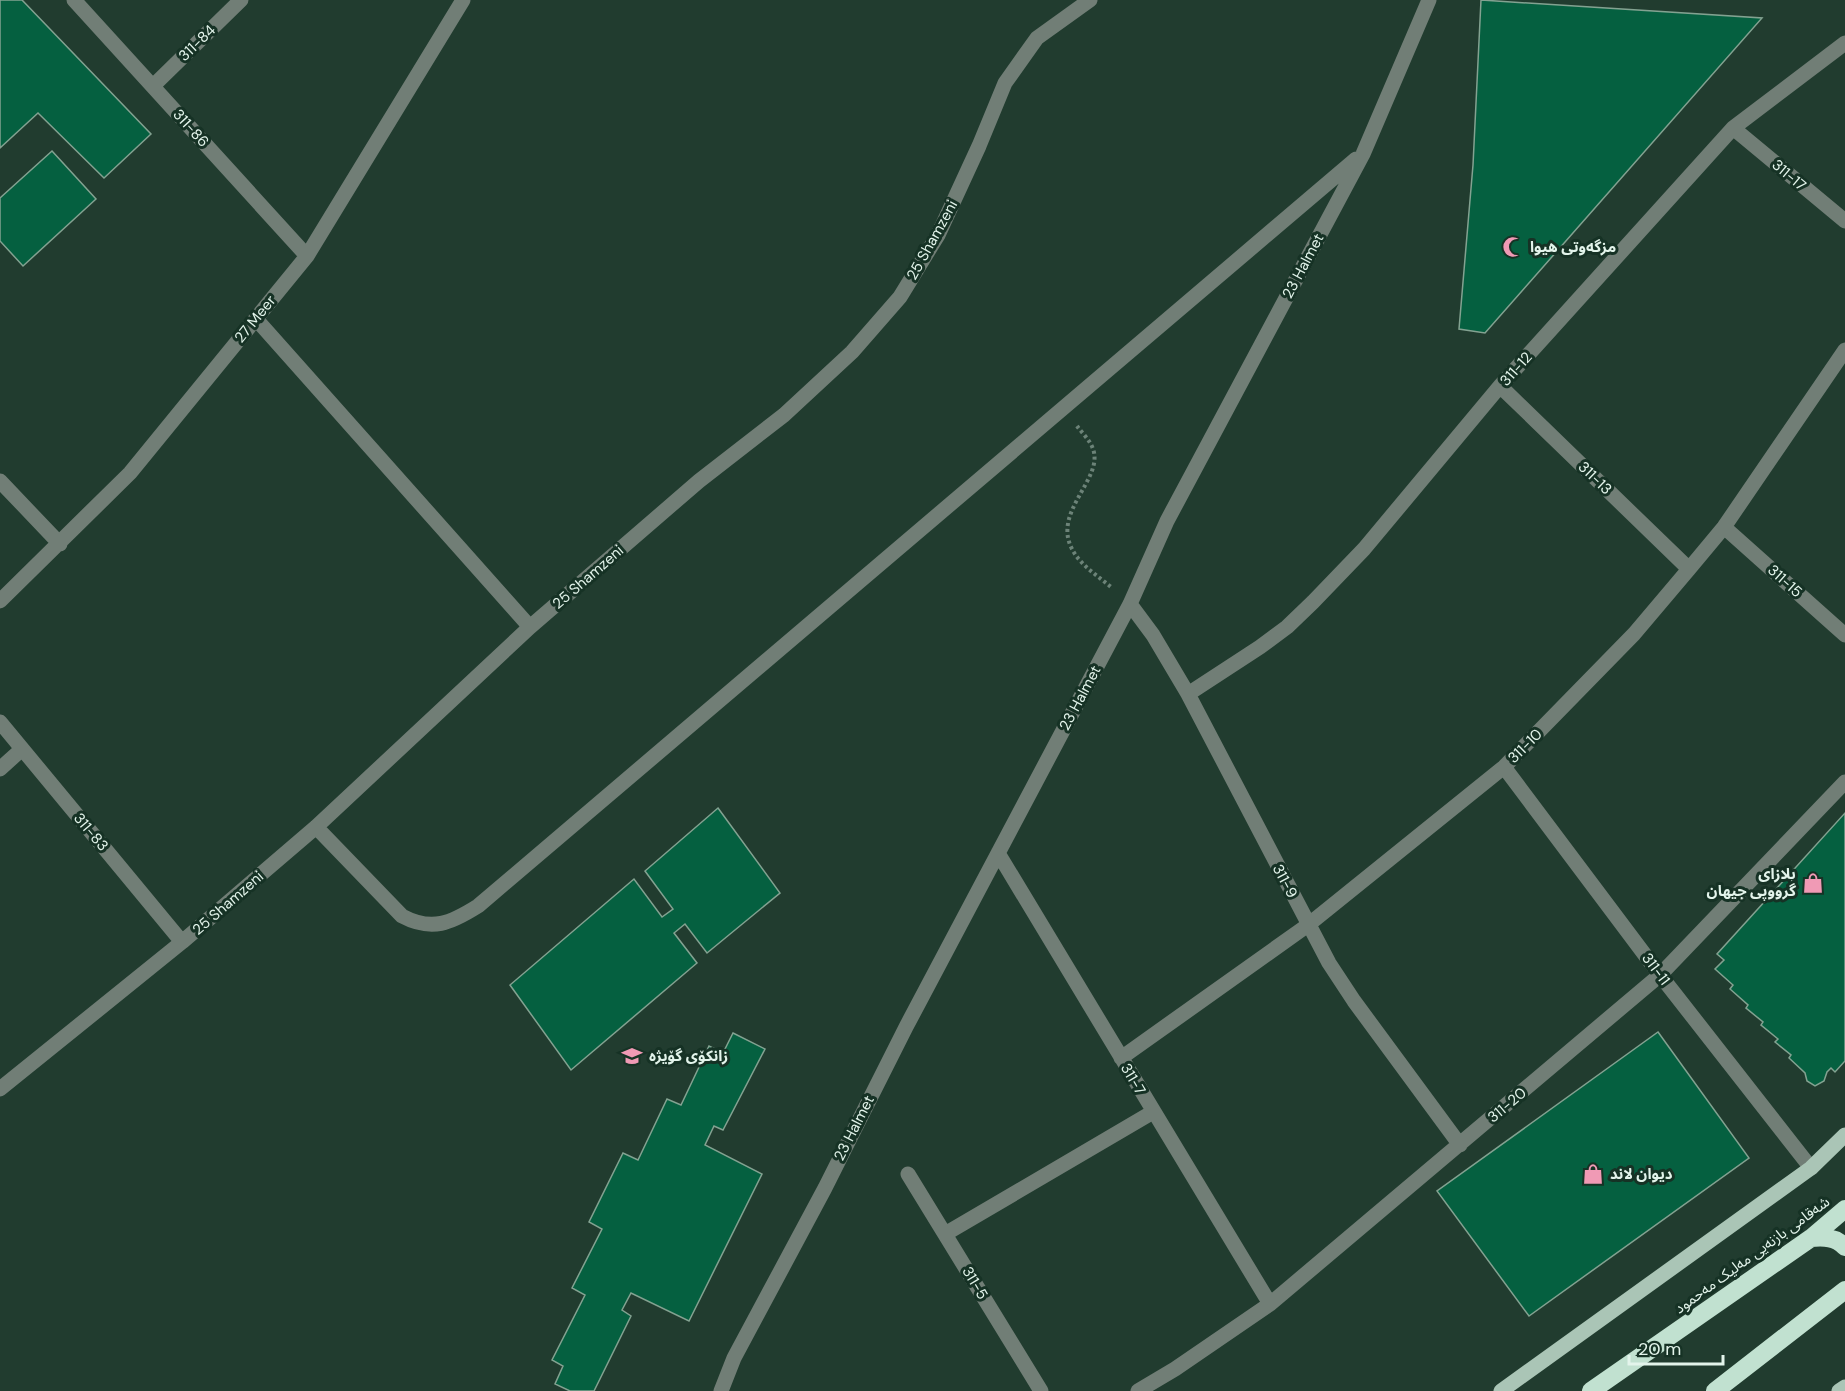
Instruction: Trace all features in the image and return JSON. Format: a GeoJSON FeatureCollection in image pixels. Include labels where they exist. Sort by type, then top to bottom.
{"type":"FeatureCollection","features":[{"type":"Feature","properties":{"kind":"highway","name":"شەقامی بازنەیی مەلیک مەحمود"},"geometry":{"type":"LineString","coordinates":[[1592,1391],[1811,1238],[1845,1209]]}},
{"type":"Feature","properties":{"kind":"highway"},"geometry":{"type":"LineString","coordinates":[[1811,1238],[1827,1237],[1841,1243],[1845,1248]]}},
{"type":"Feature","properties":{"kind":"highway"},"geometry":{"type":"LineString","coordinates":[[1715,1391],[1845,1290]]}},
{"type":"Feature","properties":{"kind":"main road"},"geometry":{"type":"LineString","coordinates":[[1501,1391],[1811,1168],[1845,1135]]}},
{"type":"Feature","properties":{"kind":"main road"},"geometry":{"type":"LineString","coordinates":[[1839,1391],[1845,1387]]}},
{"type":"Feature","properties":{"kind":"street","name":"311-86"},"geometry":{"type":"LineString","coordinates":[[74,0],[308,255]]}},
{"type":"Feature","properties":{"kind":"street","name":"311-84"},"geometry":{"type":"LineString","coordinates":[[153,86],[241,0]]}},
{"type":"Feature","properties":{"kind":"street","name":"27 Meer"},"geometry":{"type":"LineString","coordinates":[[0,602],[130,474],[308,255],[463,0]]}},
{"type":"Feature","properties":{"kind":"street","name":"25 Shamzeni"},"geometry":{"type":"LineString","coordinates":[[0,1089],[182,942],[316,827],[530,627],[699,481],[784,415],[852,351],[900,297],[938,235],[1005,83],[1037,38],[1090,0]]}},
{"type":"Feature","properties":{"kind":"street","name":"23 Halmet"},"geometry":{"type":"LineString","coordinates":[[721,1391],[734,1358],[1130,604],[1167,521],[1363,154],[1429,0]]}},
{"type":"Feature","properties":{"kind":"street","name":"311-12"},"geometry":{"type":"LineString","coordinates":[[1188,694],[1260,647],[1287,627],[1313,602],[1364,549],[1500,386],[1733,128],[1845,43]]}},
{"type":"Feature","properties":{"kind":"street","name":"311-17"},"geometry":{"type":"LineString","coordinates":[[1733,128],[1845,221]]}},
{"type":"Feature","properties":{"kind":"street"},"geometry":{"type":"LineString","coordinates":[[316,827],[402,916],[415,923],[435,925],[458,919],[478,906],[1363,154]]}},
{"type":"Feature","properties":{"kind":"street"},"geometry":{"type":"LineString","coordinates":[[256,319],[530,627]]}},
{"type":"Feature","properties":{"kind":"street","name":"311-10"},"geometry":{"type":"LineString","coordinates":[[1121,1058],[1308,925],[1504,767],[1634,634],[1724,527],[1845,350]]}},
{"type":"Feature","properties":{"kind":"street","name":"311-13"},"geometry":{"type":"LineString","coordinates":[[1500,386],[1689,569]]}},
{"type":"Feature","properties":{"kind":"street"},"geometry":{"type":"LineString","coordinates":[[0,480],[60,544]]}},
{"type":"Feature","properties":{"kind":"street","name":"311-15"},"geometry":{"type":"LineString","coordinates":[[1724,527],[1845,635]]}},
{"type":"Feature","properties":{"kind":"street","name":"311-9"},"geometry":{"type":"LineString","coordinates":[[1130,604],[1154,635],[1188,694],[1329,963],[1354,1001],[1460,1145]]}},
{"type":"Feature","properties":{"kind":"street","name":"311-83"},"geometry":{"type":"LineString","coordinates":[[0,722],[182,942]]}},
{"type":"Feature","properties":{"kind":"street"},"geometry":{"type":"LineString","coordinates":[[0,769],[21,749]]}},
{"type":"Feature","properties":{"kind":"street","name":"311-11"},"geometry":{"type":"LineString","coordinates":[[1504,767],[1660,975],[1811,1168]]}},
{"type":"Feature","properties":{"kind":"street","name":"311-20"},"geometry":{"type":"LineString","coordinates":[[1138,1391],[1175,1369],[1270,1304],[1660,975],[1845,782]]}},
{"type":"Feature","properties":{"kind":"street","name":"311-7"},"geometry":{"type":"LineString","coordinates":[[998,853],[1270,1304]]}},
{"type":"Feature","properties":{"kind":"street"},"geometry":{"type":"LineString","coordinates":[[945,1234],[1153,1112]]}},
{"type":"Feature","properties":{"kind":"street","name":"311-5"},"geometry":{"type":"LineString","coordinates":[[908,1174],[1041,1391]]}},
{"type":"Feature","properties":{"kind":"path"},"geometry":{"type":"LineString","coordinates":[[1062,409],[1089,441],[1095,456],[1069,518],[1067,528],[1071,548],[1078,559],[1130,604]]}},
{"type":"Feature","properties":{"kind":"building"},"geometry":{"type":"Polygon","coordinates":[[[0,0],[22,0],[151,134],[104,178],[38,113],[0,148],[0,0]]]}},
{"type":"Feature","properties":{"kind":"building","name":"مزگەوتی هیوا"},"geometry":{"type":"Polygon","coordinates":[[[1481,0],[1762,18],[1485,333],[1459,329],[1473,165],[1481,0]]]}},
{"type":"Feature","properties":{"kind":"building"},"geometry":{"type":"Polygon","coordinates":[[[52,151],[96,199],[23,266],[0,241],[0,198],[52,151]]]}},
{"type":"Feature","properties":{"kind":"building"},"geometry":{"type":"Polygon","coordinates":[[[718,808],[780,893],[707,953],[685,924],[674,933],[697,963],[571,1070],[510,985],[634,879],[662,917],[673,909],[645,871],[718,808]]]}},
{"type":"Feature","properties":{"kind":"building","name":"پلازای گرووپی جیهان"},"geometry":{"type":"Polygon","coordinates":[[[1845,813],[1845,1061],[1835,1072],[1831,1068],[1824,1081],[1815,1086],[1807,1081],[1805,1073],[1789,1058],[1791,1055],[1775,1042],[1778,1039],[1761,1025],[1763,1022],[1746,1008],[1748,1005],[1730,989],[1733,985],[1715,969],[1724,960],[1717,954],[1845,813]]]}},
{"type":"Feature","properties":{"kind":"building","name":"دیوان لاند"},"geometry":{"type":"Polygon","coordinates":[[[1658,1032],[1749,1158],[1529,1316],[1437,1191],[1658,1032]]]}},
{"type":"Feature","properties":{"kind":"building"},"geometry":{"type":"Polygon","coordinates":[[[733,1033],[765,1049],[723,1130],[714,1126],[705,1145],[762,1174],[689,1321],[631,1293],[622,1310],[631,1316],[594,1391],[570,1391],[555,1384],[563,1366],[552,1360],[585,1295],[572,1288],[602,1229],[589,1222],[623,1153],[638,1160],[667,1099],[681,1105],[709,1046],[723,1053],[733,1033]]]}},
{"type":"Feature","properties":{"kind":"place","name":"مزگەوتی هیوا"},"geometry":{"type":"Point","coordinates":[1513,247]}},
{"type":"Feature","properties":{"kind":"place","name":"پلازای گرووپی جیهان"},"geometry":{"type":"Point","coordinates":[1813,883]}},
{"type":"Feature","properties":{"kind":"place","name":"زانکۆی گۆیژە"},"geometry":{"type":"Point","coordinates":[632,1056]}},
{"type":"Feature","properties":{"kind":"place","name":"دیوان لاند"},"geometry":{"type":"Point","coordinates":[1593,1174]}}]}
